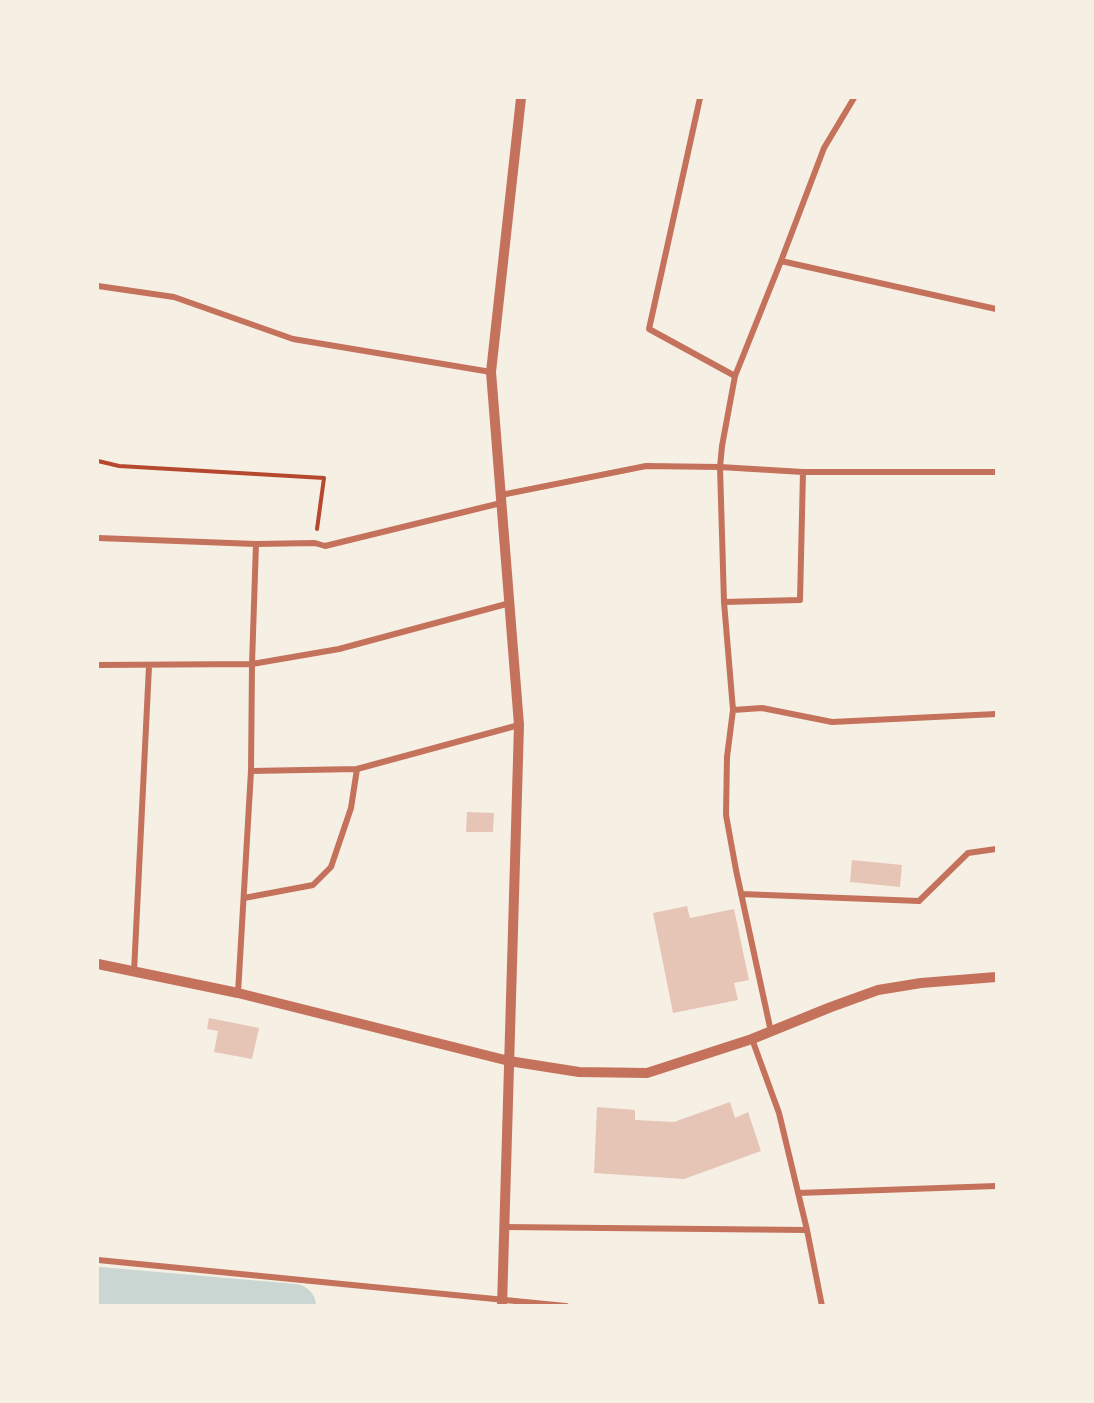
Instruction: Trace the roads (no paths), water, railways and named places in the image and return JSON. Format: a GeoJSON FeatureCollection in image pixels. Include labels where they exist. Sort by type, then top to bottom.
{"type":"FeatureCollection","features":[{"type":"Feature","properties":{"kind":"street"},"geometry":{"type":"LineString","coordinates":[[502,1302],[519,725],[491,372],[521,98]]}},
{"type":"Feature","properties":{"kind":"street"},"geometry":{"type":"LineString","coordinates":[[700,98],[649,329],[735,376]]}},
{"type":"Feature","properties":{"kind":"street"},"geometry":{"type":"LineString","coordinates":[[771,1032],[726,815],[727,757],[733,710],[724,602],[720,467],[735,376],[782,261],[824,148],[854,98]]}},
{"type":"Feature","properties":{"kind":"street"},"geometry":{"type":"LineString","coordinates":[[782,261],[996,309]]}},
{"type":"Feature","properties":{"kind":"street"},"geometry":{"type":"LineString","coordinates":[[98,286],[174,297],[293,339],[491,372]]}},
{"type":"Feature","properties":{"kind":"street"},"geometry":{"type":"LineString","coordinates":[[98,538],[256,544],[315,543],[325,546],[502,499],[646,466],[720,467],[803,472],[996,472]]}},
{"type":"Feature","properties":{"kind":"street"},"geometry":{"type":"LineString","coordinates":[[724,602],[800,600],[803,472]]}},
{"type":"Feature","properties":{"kind":"street"},"geometry":{"type":"LineString","coordinates":[[238,993],[251,771],[256,544]]}},
{"type":"Feature","properties":{"kind":"street"},"geometry":{"type":"LineString","coordinates":[[98,665],[252,664],[339,649],[510,603]]}},
{"type":"Feature","properties":{"kind":"street"},"geometry":{"type":"LineString","coordinates":[[134,972],[149,666]]}},
{"type":"Feature","properties":{"kind":"street"},"geometry":{"type":"LineString","coordinates":[[733,710],[762,708],[832,722],[996,714]]}},
{"type":"Feature","properties":{"kind":"street"},"geometry":{"type":"LineString","coordinates":[[251,771],[357,769],[519,725]]}},
{"type":"Feature","properties":{"kind":"street"},"geometry":{"type":"LineString","coordinates":[[244,898],[313,885],[331,867],[351,808],[357,769]]}},
{"type":"Feature","properties":{"kind":"street"},"geometry":{"type":"LineString","coordinates":[[741,894],[919,901],[968,853],[996,849]]}},
{"type":"Feature","properties":{"kind":"street"},"geometry":{"type":"LineString","coordinates":[[98,964],[238,993],[509,1061],[579,1072],[647,1073],[752,1039],[878,990],[921,983],[996,977]]}},
{"type":"Feature","properties":{"kind":"street"},"geometry":{"type":"LineString","coordinates":[[752,1039],[778,1113],[807,1230],[822,1305]]}},
{"type":"Feature","properties":{"kind":"street"},"geometry":{"type":"LineString","coordinates":[[798,1193],[996,1186]]}},
{"type":"Feature","properties":{"kind":"street"},"geometry":{"type":"LineString","coordinates":[[504,1227],[807,1230]]}},
{"type":"Feature","properties":{"kind":"street"},"geometry":{"type":"LineString","coordinates":[[98,1260],[502,1302],[566,1305]]}},
{"type":"Feature","properties":{"kind":"waterway"},"geometry":{"type":"LineString","coordinates":[[98,1289],[294,1306]]}}]}
